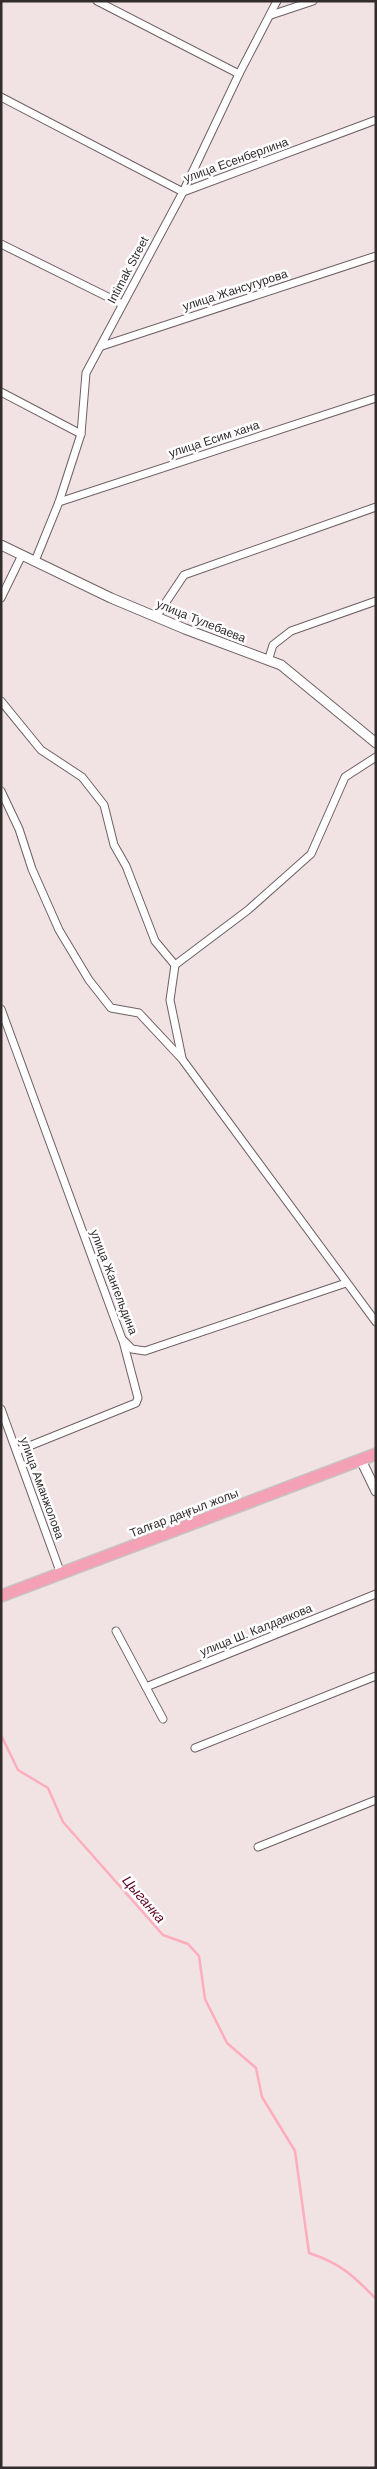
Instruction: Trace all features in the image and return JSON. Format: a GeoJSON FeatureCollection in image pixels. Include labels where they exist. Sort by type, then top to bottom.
{"type":"FeatureCollection","features":[{"type":"Feature","properties":{"kind":"main road","name":"Талғар даңғыл жолы"},"geometry":{"type":"LineString","coordinates":[[1,1596],[376,1454]]}},
{"type":"Feature","properties":{"kind":"street"},"geometry":{"type":"LineString","coordinates":[[97,1],[239,74]]}},
{"type":"Feature","properties":{"kind":"street","name":"Intimak Street"},"geometry":{"type":"LineString","coordinates":[[35,561],[59,502],[82,434],[86,373],[183,192],[239,74],[277,1]]}},
{"type":"Feature","properties":{"kind":"street"},"geometry":{"type":"LineString","coordinates":[[271,15],[313,1]]}},
{"type":"Feature","properties":{"kind":"street","name":"улица Есенберлина"},"geometry":{"type":"LineString","coordinates":[[1,97],[183,192],[376,120]]}},
{"type":"Feature","properties":{"kind":"street"},"geometry":{"type":"LineString","coordinates":[[1,244],[122,304]]}},
{"type":"Feature","properties":{"kind":"street","name":"улица Жансугурова"},"geometry":{"type":"LineString","coordinates":[[102,346],[376,256]]}},
{"type":"Feature","properties":{"kind":"street"},"geometry":{"type":"LineString","coordinates":[[1,392],[82,434]]}},
{"type":"Feature","properties":{"kind":"street","name":"улица Есим хана"},"geometry":{"type":"LineString","coordinates":[[59,502],[376,398]]}},
{"type":"Feature","properties":{"kind":"street"},"geometry":{"type":"LineString","coordinates":[[156,617],[184,575],[376,507]]}},
{"type":"Feature","properties":{"kind":"street","name":"улица Тулебаева"},"geometry":{"type":"LineString","coordinates":[[1,545],[156,617],[281,665],[376,743]]}},
{"type":"Feature","properties":{"kind":"street"},"geometry":{"type":"LineString","coordinates":[[1,598],[22,555]]}},
{"type":"Feature","properties":{"kind":"street"},"geometry":{"type":"LineString","coordinates":[[268,661],[273,645],[291,631],[376,601]]}},
{"type":"Feature","properties":{"kind":"street"},"geometry":{"type":"LineString","coordinates":[[1,702],[41,750],[82,777],[104,805],[114,845],[126,866],[155,941],[175,965]]}},
{"type":"Feature","properties":{"kind":"street"},"geometry":{"type":"LineString","coordinates":[[182,1059],[170,1000],[175,965],[248,910],[311,854],[345,777],[376,757]]}},
{"type":"Feature","properties":{"kind":"street"},"geometry":{"type":"LineString","coordinates":[[1,791],[19,829],[32,869],[59,930],[90,980],[112,1008],[139,1013],[182,1059],[376,1322]]}},
{"type":"Feature","properties":{"kind":"street","name":"улица Жангельдина"},"geometry":{"type":"LineString","coordinates":[[1,1009],[122,1338],[132,1349],[145,1351],[346,1283]]}},
{"type":"Feature","properties":{"kind":"street"},"geometry":{"type":"LineString","coordinates":[[17,1451],[136,1403],[138,1398],[122,1338]]}},
{"type":"Feature","properties":{"kind":"street","name":"улица Аманжолова"},"geometry":{"type":"LineString","coordinates":[[2,1414],[61,1574]]}},
{"type":"Feature","properties":{"kind":"street"},"geometry":{"type":"LineString","coordinates":[[361,1460],[376,1491]]}},
{"type":"Feature","properties":{"kind":"street","name":"улица Ш. Калдаякова"},"geometry":{"type":"LineString","coordinates":[[146,1687],[376,1594]]}},
{"type":"Feature","properties":{"kind":"street"},"geometry":{"type":"LineString","coordinates":[[116,1631],[163,1720]]}},
{"type":"Feature","properties":{"kind":"street"},"geometry":{"type":"LineString","coordinates":[[195,1748],[376,1676]]}},
{"type":"Feature","properties":{"kind":"street"},"geometry":{"type":"LineString","coordinates":[[258,1847],[376,1800]]}},
{"type":"Feature","properties":{"kind":"waterway","name":"Цыганка"},"geometry":{"type":"LineString","coordinates":[[1,1735],[18,1770],[48,1788],[63,1822],[163,1935],[188,1944],[199,1956],[205,1999],[227,2043],[256,2068],[262,2097],[295,2151],[309,2253],[329,2261],[346,2271],[376,2299]]}}]}
